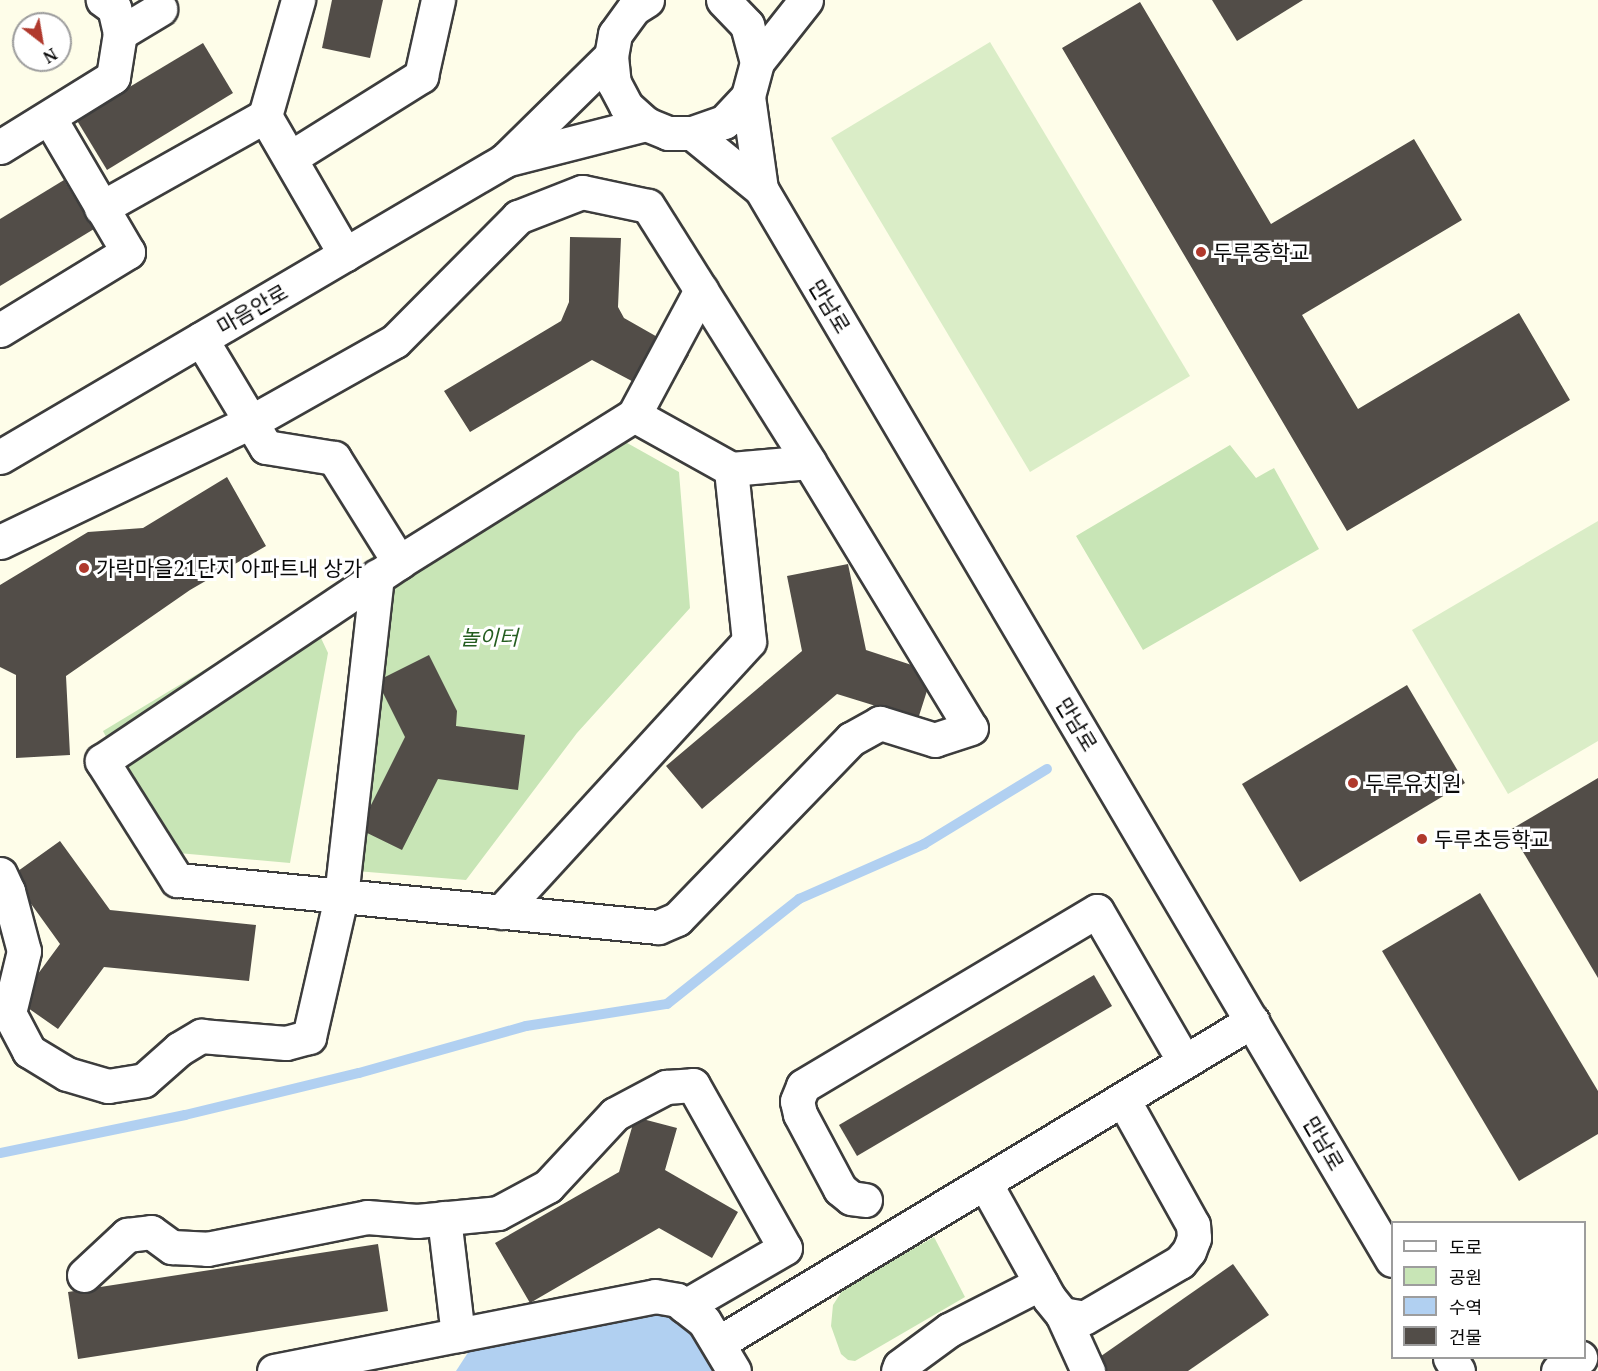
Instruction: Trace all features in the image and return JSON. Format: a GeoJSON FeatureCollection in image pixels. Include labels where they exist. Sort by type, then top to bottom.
{"type":"FeatureCollection","features":[{"type":"Feature","properties":{"kind":"street"},"geometry":{"type":"LineString","coordinates":[[0,147],[50,119],[113,78],[120,33],[114,8],[103,0]]}},
{"type":"Feature","properties":{"kind":"street"},"geometry":{"type":"LineString","coordinates":[[101,208],[265,116],[298,0]]}},
{"type":"Feature","properties":{"kind":"street"},"geometry":{"type":"LineString","coordinates":[[290,158],[422,76],[438,0]]}},
{"type":"Feature","properties":{"kind":"street"},"geometry":{"type":"LineString","coordinates":[[609,0],[614,83],[626,106],[646,124],[668,133],[692,133],[724,122],[748,96]]}},
{"type":"Feature","properties":{"kind":"street"},"geometry":{"type":"LineString","coordinates":[[504,161],[613,45],[634,8],[647,0]]}},
{"type":"Feature","properties":{"kind":"street"},"geometry":{"type":"LineString","coordinates":[[723,0],[747,25],[757,62]]}},
{"type":"Feature","properties":{"kind":"street"},"geometry":{"type":"LineString","coordinates":[[761,189],[748,96],[757,62],[806,0]]}},
{"type":"Feature","properties":{"kind":"street"},"geometry":{"type":"LineString","coordinates":[[120,33],[160,9]]}},
{"type":"Feature","properties":{"kind":"street"},"geometry":{"type":"LineString","coordinates":[[265,116],[345,254]]}},
{"type":"Feature","properties":{"kind":"street"},"geometry":{"type":"LineString","coordinates":[[0,330],[128,252],[50,119]]}},
{"type":"Feature","properties":{"kind":"street"},"geometry":{"type":"LineString","coordinates":[[504,161],[646,124]]}},
{"type":"Feature","properties":{"kind":"street"},"geometry":{"type":"LineString","coordinates":[[692,133],[761,189]]}},
{"type":"Feature","properties":{"kind":"street","name":"마음안로"},"geometry":{"type":"LineString","coordinates":[[0,457],[504,161]]}},
{"type":"Feature","properties":{"kind":"street","name":"만남로"},"geometry":{"type":"LineString","coordinates":[[761,189],[1391,1258]]}},
{"type":"Feature","properties":{"kind":"street"},"geometry":{"type":"LineString","coordinates":[[0,542],[251,422],[395,341],[518,217],[582,192],[648,206],[701,290],[809,462],[971,728],[935,740],[880,723],[851,739],[676,919],[658,927],[177,880],[102,761],[388,569],[634,415],[701,290]]}},
{"type":"Feature","properties":{"kind":"street"},"geometry":{"type":"LineString","coordinates":[[0,874],[9,891],[24,951],[9,1012],[29,1051],[67,1074],[108,1086],[144,1080],[179,1049],[201,1036],[286,1042],[309,1037],[341,897],[388,569],[334,458],[266,447],[201,339]]}},
{"type":"Feature","properties":{"kind":"street"},"geometry":{"type":"LineString","coordinates":[[634,415],[731,469],[809,462]]}},
{"type":"Feature","properties":{"kind":"street"},"geometry":{"type":"LineString","coordinates":[[501,912],[749,641],[731,469]]}},
{"type":"Feature","properties":{"kind":"street"},"geometry":{"type":"LineString","coordinates":[[865,1200],[851,1198],[840,1189],[800,1114],[797,1101],[803,1086],[1097,912],[1184,1061]]}},
{"type":"Feature","properties":{"kind":"street"},"geometry":{"type":"LineString","coordinates":[[730,1336],[1252,1021]]}},
{"type":"Feature","properties":{"kind":"street"},"geometry":{"type":"LineString","coordinates":[[84,1275],[127,1235],[151,1232],[172,1247],[207,1249],[367,1217],[417,1221],[498,1212],[548,1186],[615,1114],[666,1087],[693,1085],[785,1248],[685,1306]]}},
{"type":"Feature","properties":{"kind":"street"},"geometry":{"type":"LineString","coordinates":[[1062,1314],[1084,1318],[1180,1262],[1189,1251],[1194,1238],[1193,1226],[1188,1213],[1123,1099]]}},
{"type":"Feature","properties":{"kind":"street"},"geometry":{"type":"LineString","coordinates":[[984,1183],[1053,1306],[1062,1314],[1088,1371]]}},
{"type":"Feature","properties":{"kind":"street"},"geometry":{"type":"LineString","coordinates":[[444,1218],[458,1335]]}},
{"type":"Feature","properties":{"kind":"street"},"geometry":{"type":"LineString","coordinates":[[898,1371],[900,1366],[949,1330],[1041,1283]]}},
{"type":"Feature","properties":{"kind":"street"},"geometry":{"type":"LineString","coordinates":[[274,1371],[378,1361],[458,1335],[655,1296],[677,1300],[704,1321],[734,1371]]}},
{"type":"Feature","properties":{"kind":"street"},"geometry":{"type":"LineString","coordinates":[[1558,1371],[1578,1359]]}},
{"type":"Feature","properties":{"kind":"green space"},"geometry":{"type":"Polygon","coordinates":[[[990,42],[1190,376],[1030,472],[831,138],[990,42]]]}},
{"type":"Feature","properties":{"kind":"green space","name":"놀이터"},"geometry":{"type":"Polygon","coordinates":[[[595,425],[679,472],[690,608],[577,733],[466,880],[356,871],[357,638],[370,558],[595,425]]]}},
{"type":"Feature","properties":{"kind":"green space"},"geometry":{"type":"Polygon","coordinates":[[[1230,445],[1256,478],[1274,468],[1319,549],[1143,650],[1076,536],[1230,445]]]}},
{"type":"Feature","properties":{"kind":"green space"},"geometry":{"type":"Polygon","coordinates":[[[1598,521],[1598,741],[1508,794],[1412,630],[1598,521]]]}},
{"type":"Feature","properties":{"kind":"green space"},"geometry":{"type":"Polygon","coordinates":[[[307,608],[328,653],[290,863],[167,852],[103,731],[307,608]]]}},
{"type":"Feature","properties":{"kind":"green space"},"geometry":{"type":"Polygon","coordinates":[[[934,1237],[965,1297],[855,1361],[848,1360],[841,1354],[831,1326],[833,1305],[844,1288],[934,1237]]]}},
{"type":"Feature","properties":{"kind":"water"},"geometry":{"type":"Polygon","coordinates":[[[669,1312],[694,1334],[714,1371],[456,1371],[469,1351],[610,1321],[669,1312]]]}},
{"type":"Feature","properties":{"kind":"building"},"geometry":{"type":"Polygon","coordinates":[[[332,0],[383,0],[370,58],[322,48],[332,0]]]}},
{"type":"Feature","properties":{"kind":"building"},"geometry":{"type":"Polygon","coordinates":[[[1212,0],[1303,0],[1237,41],[1212,0]]]}},
{"type":"Feature","properties":{"kind":"building","name":"두루중학교"},"geometry":{"type":"Polygon","coordinates":[[[1140,2],[1271,224],[1414,139],[1462,220],[1302,315],[1358,409],[1519,313],[1570,400],[1347,531],[1062,48],[1140,2]]]}},
{"type":"Feature","properties":{"kind":"building"},"geometry":{"type":"Polygon","coordinates":[[[203,43],[233,93],[107,170],[76,119],[203,43]]]}},
{"type":"Feature","properties":{"kind":"building"},"geometry":{"type":"Polygon","coordinates":[[[64,180],[94,229],[0,286],[0,219],[64,180]]]}},
{"type":"Feature","properties":{"kind":"building"},"geometry":{"type":"Polygon","coordinates":[[[570,237],[621,238],[618,307],[624,318],[689,355],[664,398],[592,360],[470,432],[444,391],[561,321],[569,302],[570,237]]]}},
{"type":"Feature","properties":{"kind":"building"},"geometry":{"type":"Polygon","coordinates":[[[227,477],[266,546],[190,590],[66,676],[70,755],[16,758],[16,675],[0,667],[0,585],[88,532],[143,528],[227,477]]]}},
{"type":"Feature","properties":{"kind":"building"},"geometry":{"type":"Polygon","coordinates":[[[848,564],[866,650],[933,672],[918,719],[837,694],[702,809],[666,766],[802,651],[787,576],[848,564]]]}},
{"type":"Feature","properties":{"kind":"building"},"geometry":{"type":"Polygon","coordinates":[[[429,655],[457,711],[456,726],[525,735],[518,790],[438,779],[402,850],[359,829],[405,737],[377,681],[429,655]]]}},
{"type":"Feature","properties":{"kind":"building","name":"두루유치원"},"geometry":{"type":"Polygon","coordinates":[[[1407,685],[1465,783],[1300,882],[1242,784],[1407,685]]]}},
{"type":"Feature","properties":{"kind":"building"},"geometry":{"type":"Polygon","coordinates":[[[1598,778],[1598,978],[1510,830],[1598,778]]]}},
{"type":"Feature","properties":{"kind":"building"},"geometry":{"type":"Polygon","coordinates":[[[60,841],[110,910],[256,925],[249,981],[104,967],[58,1029],[18,1001],[60,944],[11,876],[60,841]]]}},
{"type":"Feature","properties":{"kind":"building"},"geometry":{"type":"Polygon","coordinates":[[[1480,893],[1598,1091],[1598,1134],[1519,1181],[1382,951],[1480,893]]]}},
{"type":"Feature","properties":{"kind":"building"},"geometry":{"type":"Polygon","coordinates":[[[1094,975],[1112,1006],[857,1156],[839,1125],[1094,975]]]}},
{"type":"Feature","properties":{"kind":"building"},"geometry":{"type":"Polygon","coordinates":[[[635,1117],[677,1128],[665,1170],[738,1212],[712,1258],[659,1228],[530,1303],[495,1243],[619,1172],[635,1117]]]}},
{"type":"Feature","properties":{"kind":"building"},"geometry":{"type":"Polygon","coordinates":[[[378,1244],[388,1311],[78,1359],[68,1292],[378,1244]]]}},
{"type":"Feature","properties":{"kind":"building"},"geometry":{"type":"Polygon","coordinates":[[[1233,1264],[1269,1315],[1188,1371],[1100,1371],[1094,1361],[1233,1264]]]}},
{"type":"Feature","properties":{"kind":"waterway"},"geometry":{"type":"LineString","coordinates":[[0,1153],[185,1115],[359,1073],[526,1026],[667,1004],[799,899],[924,844],[1047,769]]}},
{"type":"Feature","properties":{"kind":"place","name":"두루중학교"},"geometry":{"type":"Point","coordinates":[1201,252]}},
{"type":"Feature","properties":{"kind":"place","name":"가락마을21단지 아파트내 상가"},"geometry":{"type":"Point","coordinates":[84,568]}},
{"type":"Feature","properties":{"kind":"place","name":"두루유치원"},"geometry":{"type":"Point","coordinates":[1353,783]}},
{"type":"Feature","properties":{"kind":"place","name":"두루초등학교"},"geometry":{"type":"Point","coordinates":[1422,839]}}]}
